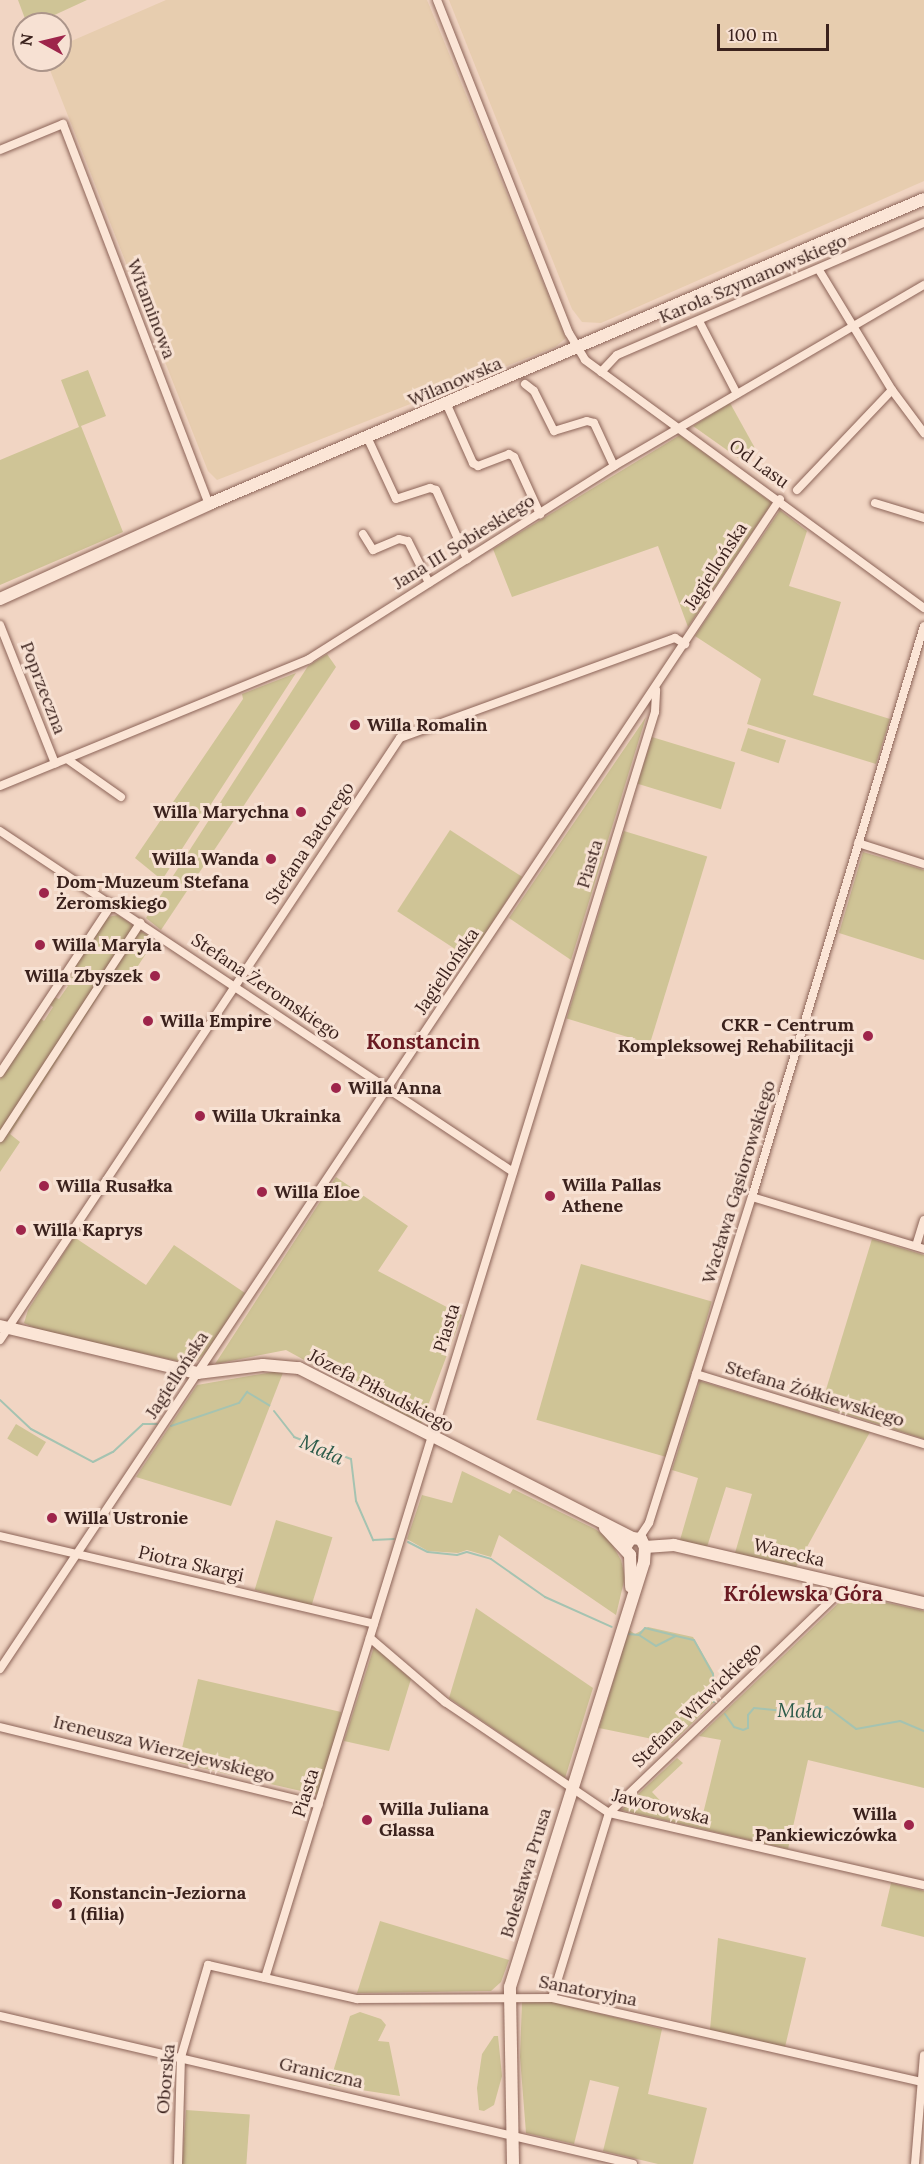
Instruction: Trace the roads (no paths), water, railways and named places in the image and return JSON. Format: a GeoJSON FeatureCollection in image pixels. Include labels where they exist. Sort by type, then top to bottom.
{"type":"FeatureCollection","features":[{"type":"Feature","properties":{"kind":"street"},"geometry":{"type":"LineString","coordinates":[[437,0],[576,348]]}},
{"type":"Feature","properties":{"kind":"street","name":"Witaminowa"},"geometry":{"type":"LineString","coordinates":[[0,150],[63,124],[209,504]]}},
{"type":"Feature","properties":{"kind":"street","name":"Wilanowska"},"geometry":{"type":"LineString","coordinates":[[0,599],[209,504],[368,439],[924,199]]}},
{"type":"Feature","properties":{"kind":"street","name":"Karola Szymanowskiego"},"geometry":{"type":"LineString","coordinates":[[601,372],[618,355],[924,223]]}},
{"type":"Feature","properties":{"kind":"street"},"geometry":{"type":"LineString","coordinates":[[819,270],[892,390],[924,434]]}},
{"type":"Feature","properties":{"kind":"street","name":"Jana III Sobieskiego"},"geometry":{"type":"LineString","coordinates":[[0,786],[283,672],[614,466],[924,285]]}},
{"type":"Feature","properties":{"kind":"street"},"geometry":{"type":"LineString","coordinates":[[699,321],[737,394]]}},
{"type":"Feature","properties":{"kind":"street","name":"Od Lasu"},"geometry":{"type":"LineString","coordinates":[[576,348],[601,372],[780,499],[924,608]]}},
{"type":"Feature","properties":{"kind":"street"},"geometry":{"type":"LineString","coordinates":[[525,384],[534,391],[554,431],[587,421],[594,423],[614,466]]}},
{"type":"Feature","properties":{"kind":"street"},"geometry":{"type":"LineString","coordinates":[[797,490],[892,390]]}},
{"type":"Feature","properties":{"kind":"street"},"geometry":{"type":"LineString","coordinates":[[447,405],[473,463],[478,466],[509,454],[514,457],[540,514]]}},
{"type":"Feature","properties":{"kind":"street"},"geometry":{"type":"LineString","coordinates":[[368,439],[396,499],[430,488],[436,490],[467,559]]}},
{"type":"Feature","properties":{"kind":"street","name":"Jagiellońska"},"geometry":{"type":"LineString","coordinates":[[0,1669],[780,499]]}},
{"type":"Feature","properties":{"kind":"street"},"geometry":{"type":"LineString","coordinates":[[875,503],[884,509],[924,518]]}},
{"type":"Feature","properties":{"kind":"street"},"geometry":{"type":"LineString","coordinates":[[363,534],[373,549],[399,539],[408,541],[429,583]]}},
{"type":"Feature","properties":{"kind":"street","name":"Poprzeczna"},"geometry":{"type":"LineString","coordinates":[[0,625],[55,764]]}},
{"type":"Feature","properties":{"kind":"street","name":"Wacława Gąsiorowskiego"},"geometry":{"type":"LineString","coordinates":[[636,1546],[649,1523],[752,1197],[924,626]]}},
{"type":"Feature","properties":{"kind":"street","name":"Stefana Batorego"},"geometry":{"type":"LineString","coordinates":[[0,1340],[4,1327],[400,738],[675,638],[685,644]]}},
{"type":"Feature","properties":{"kind":"street","name":"Piasta"},"geometry":{"type":"LineString","coordinates":[[265,1978],[655,712],[656,688]]}},
{"type":"Feature","properties":{"kind":"street","name":"Poprzeczna"},"geometry":{"type":"LineString","coordinates":[[67,759],[121,797]]}},
{"type":"Feature","properties":{"kind":"street","name":"Stefana Żeromskiego"},"geometry":{"type":"LineString","coordinates":[[0,831],[513,1172]]}},
{"type":"Feature","properties":{"kind":"street"},"geometry":{"type":"LineString","coordinates":[[858,843],[924,864]]}},
{"type":"Feature","properties":{"kind":"street"},"geometry":{"type":"LineString","coordinates":[[0,1073],[112,904]]}},
{"type":"Feature","properties":{"kind":"street"},"geometry":{"type":"LineString","coordinates":[[0,1138],[140,923]]}},
{"type":"Feature","properties":{"kind":"street"},"geometry":{"type":"LineString","coordinates":[[752,1197],[920,1247],[924,1220]]}},
{"type":"Feature","properties":{"kind":"street","name":"Józefa Piłsudskiego"},"geometry":{"type":"LineString","coordinates":[[4,1327],[197,1373],[264,1365],[299,1368],[592,1518],[636,1546]]}},
{"type":"Feature","properties":{"kind":"street","name":"Stefana Żółkiewskiego"},"geometry":{"type":"LineString","coordinates":[[696,1374],[924,1444]]}},
{"type":"Feature","properties":{"kind":"street","name":"Piotra Skargi"},"geometry":{"type":"LineString","coordinates":[[0,1536],[374,1624]]}},
{"type":"Feature","properties":{"kind":"street","name":"Warecka"},"geometry":{"type":"LineString","coordinates":[[636,1546],[674,1545],[924,1603]]}},
{"type":"Feature","properties":{"kind":"street","name":"Bolesława Prusa"},"geometry":{"type":"LineString","coordinates":[[513,2164],[509,1996],[629,1601],[636,1546]]}},
{"type":"Feature","properties":{"kind":"street","name":"Stefana Witwickiego"},"geometry":{"type":"LineString","coordinates":[[552,1998],[609,1813],[837,1594],[842,1584]]}},
{"type":"Feature","properties":{"kind":"street","name":"Jaworowska"},"geometry":{"type":"LineString","coordinates":[[370,1638],[445,1702],[609,1813],[924,1885]]}},
{"type":"Feature","properties":{"kind":"street","name":"Ireneusza Wierzejewskiego"},"geometry":{"type":"LineString","coordinates":[[0,1727],[319,1805]]}},
{"type":"Feature","properties":{"kind":"street","name":"Sanatoryjna"},"geometry":{"type":"LineString","coordinates":[[208,1965],[357,1999],[509,1996],[552,1998],[921,2082]]}},
{"type":"Feature","properties":{"kind":"street","name":"Oborska"},"geometry":{"type":"LineString","coordinates":[[178,2164],[181,2057],[208,1965]]}},
{"type":"Feature","properties":{"kind":"street","name":"Graniczna"},"geometry":{"type":"LineString","coordinates":[[0,2016],[633,2164]]}},
{"type":"Feature","properties":{"kind":"street"},"geometry":{"type":"LineString","coordinates":[[915,2164],[924,2055]]}},
{"type":"Feature","properties":{"kind":"waterway","name":"Mała"},"geometry":{"type":"LineString","coordinates":[[171,1426],[239,1403],[247,1392],[269,1405]]}},
{"type":"Feature","properties":{"kind":"waterway","name":"Mała"},"geometry":{"type":"LineString","coordinates":[[0,1400],[31,1429],[93,1462],[113,1452],[143,1424],[157,1424]]}},
{"type":"Feature","properties":{"kind":"waterway","name":"Mała"},"geometry":{"type":"LineString","coordinates":[[274,1411],[294,1437],[351,1459],[356,1501],[373,1540],[394,1539]]}},
{"type":"Feature","properties":{"kind":"waterway","name":"Mała"},"geometry":{"type":"LineString","coordinates":[[408,1542],[428,1552],[457,1555],[467,1552],[491,1559],[545,1597],[612,1627]]}},
{"type":"Feature","properties":{"kind":"waterway","name":"Mała"},"geometry":{"type":"LineString","coordinates":[[639,1635],[645,1628],[676,1636]]}},
{"type":"Feature","properties":{"kind":"waterway","name":"Mała"},"geometry":{"type":"LineString","coordinates":[[628,1634],[639,1635],[656,1646],[676,1636],[694,1640],[713,1674],[714,1702]]}},
{"type":"Feature","properties":{"kind":"waterway","name":"Mała"},"geometry":{"type":"LineString","coordinates":[[725,1714],[734,1727],[743,1730],[748,1728],[748,1715],[754,1708],[803,1713],[827,1707],[856,1729],[900,1721],[924,1731]]}},
{"type":"Feature","properties":{"kind":"place","name":"Willa Romalin"},"geometry":{"type":"Point","coordinates":[355,725]}},
{"type":"Feature","properties":{"kind":"place","name":"Willa Marychna"},"geometry":{"type":"Point","coordinates":[301,812]}},
{"type":"Feature","properties":{"kind":"place","name":"Willa Wanda"},"geometry":{"type":"Point","coordinates":[271,859]}},
{"type":"Feature","properties":{"kind":"place","name":"Dom-Muzeum Stefana Żeromskiego"},"geometry":{"type":"Point","coordinates":[44,893]}},
{"type":"Feature","properties":{"kind":"place","name":"Willa Maryla"},"geometry":{"type":"Point","coordinates":[40,945]}},
{"type":"Feature","properties":{"kind":"place","name":"Willa Zbyszek"},"geometry":{"type":"Point","coordinates":[155,976]}},
{"type":"Feature","properties":{"kind":"place","name":"Willa Empire"},"geometry":{"type":"Point","coordinates":[148,1021]}},
{"type":"Feature","properties":{"kind":"place","name":"CKR - Centrum Kompleksowej Rehabilitacji"},"geometry":{"type":"Point","coordinates":[868,1036]}},
{"type":"Feature","properties":{"kind":"place","name":"Willa Anna"},"geometry":{"type":"Point","coordinates":[336,1088]}},
{"type":"Feature","properties":{"kind":"place","name":"Willa Ukrainka"},"geometry":{"type":"Point","coordinates":[200,1116]}},
{"type":"Feature","properties":{"kind":"place","name":"Willa Rusałka"},"geometry":{"type":"Point","coordinates":[44,1186]}},
{"type":"Feature","properties":{"kind":"place","name":"Willa Eloe"},"geometry":{"type":"Point","coordinates":[262,1192]}},
{"type":"Feature","properties":{"kind":"place","name":"Willa Pallas Athene"},"geometry":{"type":"Point","coordinates":[550,1196]}},
{"type":"Feature","properties":{"kind":"place","name":"Willa Kaprys"},"geometry":{"type":"Point","coordinates":[21,1230]}},
{"type":"Feature","properties":{"kind":"place","name":"Willa Ustronie"},"geometry":{"type":"Point","coordinates":[52,1518]}},
{"type":"Feature","properties":{"kind":"place","name":"Willa Juliana Glassa"},"geometry":{"type":"Point","coordinates":[367,1820]}},
{"type":"Feature","properties":{"kind":"place","name":"Willa Pankiewiczówka"},"geometry":{"type":"Point","coordinates":[909,1825]}},
{"type":"Feature","properties":{"kind":"place","name":"Konstancin-Jeziorna 1 (filia)"},"geometry":{"type":"Point","coordinates":[57,1904]}},
{"type":"Feature","properties":{"kind":"district","name":"Konstancin"},"geometry":{"type":"Point","coordinates":[423,1042]}},
{"type":"Feature","properties":{"kind":"district","name":"Królewska Góra"},"geometry":{"type":"Point","coordinates":[803,1594]}}]}
